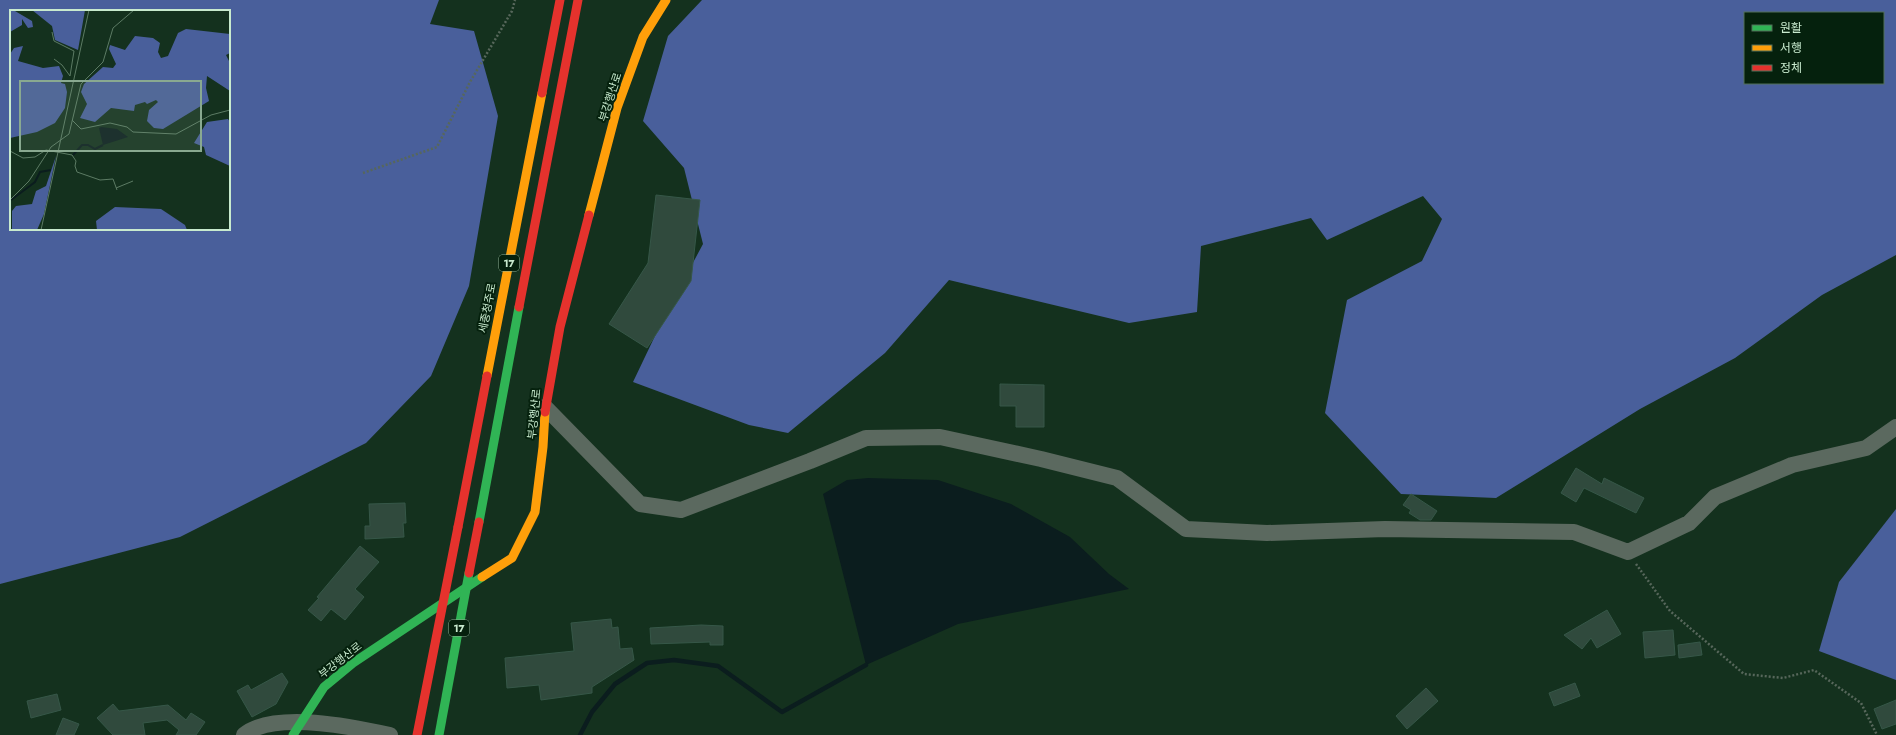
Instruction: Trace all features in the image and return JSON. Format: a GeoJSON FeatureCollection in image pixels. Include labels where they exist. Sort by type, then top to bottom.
{"type":"FeatureCollection","features":[{"type":"Feature","properties":{"kind":"main road","name":"세종청주로"},"geometry":{"type":"LineString","coordinates":[[417,735],[560,0]]}},
{"type":"Feature","properties":{"kind":"main road","name":"17"},"geometry":{"type":"LineString","coordinates":[[439,735],[578,0]]}},
{"type":"Feature","properties":{"kind":"main road","name":"부강행산로"},"geometry":{"type":"LineString","coordinates":[[293,735],[324,687],[353,663],[442,602],[512,558],[535,512],[543,447],[545,407],[560,327],[617,108],[643,37],[666,0]]}},
{"type":"Feature","properties":{"kind":"street"},"geometry":{"type":"LineString","coordinates":[[545,407],[640,504],[682,510],[810,462],[866,438],[940,437],[1041,459],[1118,478],[1186,529],[1266,533],[1385,529],[1574,532],[1628,552],[1689,523],[1715,497],[1792,465],[1866,448],[1896,427]]}},
{"type":"Feature","properties":{"kind":"street"},"geometry":{"type":"LineString","coordinates":[[244,735],[252,729],[280,722],[303,721],[390,735]]}},
{"type":"Feature","properties":{"kind":"path"},"geometry":{"type":"LineString","coordinates":[[363,173],[437,147],[470,82],[512,11],[515,0]]}},
{"type":"Feature","properties":{"kind":"path"},"geometry":{"type":"LineString","coordinates":[[1628,552],[1670,611],[1744,674],[1783,678],[1814,670],[1861,703],[1877,735]]}},
{"type":"Feature","properties":{"kind":"shaded area"},"geometry":{"type":"Polygon","coordinates":[[[0,0],[439,0],[430,24],[474,31],[498,116],[469,286],[431,376],[366,443],[180,537],[0,584],[0,0]]]}},
{"type":"Feature","properties":{"kind":"shaded area"},"geometry":{"type":"Polygon","coordinates":[[[702,0],[1896,0],[1896,255],[1822,295],[1735,358],[1640,409],[1496,498],[1401,494],[1325,413],[1347,300],[1422,261],[1442,219],[1423,196],[1327,240],[1311,218],[1201,246],[1197,312],[1129,323],[949,280],[885,353],[788,433],[749,425],[633,382],[665,315],[703,244],[684,168],[643,121],[668,36],[702,0]]]}},
{"type":"Feature","properties":{"kind":"shaded area"},"geometry":{"type":"Polygon","coordinates":[[[868,478],[938,480],[1011,504],[1070,537],[1109,574],[1129,589],[958,624],[866,665],[823,494],[847,480],[868,478]]]}},
{"type":"Feature","properties":{"kind":"shaded area"},"geometry":{"type":"Polygon","coordinates":[[[1896,509],[1896,680],[1819,651],[1839,582],[1896,509]]]}},
{"type":"Feature","properties":{"kind":"building"},"geometry":{"type":"Polygon","coordinates":[[[656,195],[700,200],[691,281],[647,348],[609,324],[648,263],[656,195]]]}},
{"type":"Feature","properties":{"kind":"building"},"geometry":{"type":"Polygon","coordinates":[[[1000,384],[1044,385],[1044,427],[1016,427],[1016,406],[1000,406],[1000,384]]]}},
{"type":"Feature","properties":{"kind":"building"},"geometry":{"type":"Polygon","coordinates":[[[1576,468],[1602,484],[1604,478],[1644,498],[1636,513],[1584,488],[1576,502],[1561,493],[1576,468]]]}},
{"type":"Feature","properties":{"kind":"building"},"geometry":{"type":"Polygon","coordinates":[[[1411,494],[1437,511],[1431,520],[1420,520],[1409,513],[1411,510],[1403,505],[1411,494]]]}},
{"type":"Feature","properties":{"kind":"building"},"geometry":{"type":"Polygon","coordinates":[[[405,503],[406,523],[403,523],[404,537],[365,539],[365,526],[370,526],[369,504],[405,503]]]}},
{"type":"Feature","properties":{"kind":"building"},"geometry":{"type":"Polygon","coordinates":[[[360,546],[379,562],[355,589],[364,597],[345,620],[331,609],[321,621],[308,610],[319,598],[317,597],[360,546]]]}},
{"type":"Feature","properties":{"kind":"building"},"geometry":{"type":"Polygon","coordinates":[[[1607,610],[1621,634],[1597,648],[1591,638],[1582,649],[1564,635],[1607,610]]]}},
{"type":"Feature","properties":{"kind":"building"},"geometry":{"type":"Polygon","coordinates":[[[611,619],[612,628],[618,627],[620,649],[632,648],[634,660],[592,687],[592,693],[541,700],[539,685],[507,688],[505,658],[574,651],[571,623],[611,619]]]}},
{"type":"Feature","properties":{"kind":"building"},"geometry":{"type":"Polygon","coordinates":[[[701,625],[723,626],[723,645],[710,645],[710,642],[651,644],[650,628],[701,625]]]}},
{"type":"Feature","properties":{"kind":"building"},"geometry":{"type":"Polygon","coordinates":[[[1673,630],[1675,655],[1645,658],[1643,632],[1673,630]]]}},
{"type":"Feature","properties":{"kind":"building"},"geometry":{"type":"Polygon","coordinates":[[[1700,642],[1702,655],[1679,658],[1678,645],[1700,642]]]}},
{"type":"Feature","properties":{"kind":"building"},"geometry":{"type":"Polygon","coordinates":[[[282,673],[288,682],[276,704],[252,717],[237,691],[248,685],[251,690],[282,673]]]}},
{"type":"Feature","properties":{"kind":"building"},"geometry":{"type":"Polygon","coordinates":[[[1575,683],[1580,696],[1554,706],[1549,693],[1575,683]]]}},
{"type":"Feature","properties":{"kind":"building"},"geometry":{"type":"Polygon","coordinates":[[[1426,688],[1438,701],[1407,729],[1396,716],[1426,688]]]}},
{"type":"Feature","properties":{"kind":"building"},"geometry":{"type":"Polygon","coordinates":[[[57,694],[61,710],[31,718],[27,701],[57,694]]]}},
{"type":"Feature","properties":{"kind":"building"},"geometry":{"type":"Polygon","coordinates":[[[1896,700],[1896,724],[1882,729],[1874,709],[1896,700]]]}},
{"type":"Feature","properties":{"kind":"building"},"geometry":{"type":"Polygon","coordinates":[[[113,704],[119,711],[168,705],[186,720],[191,713],[205,722],[196,735],[176,735],[179,730],[167,720],[143,723],[145,735],[113,735],[97,718],[113,704]]]}},
{"type":"Feature","properties":{"kind":"building"},"geometry":{"type":"Polygon","coordinates":[[[63,718],[79,724],[74,735],[56,735],[63,718]]]}},
{"type":"Feature","properties":{"kind":"waterway"},"geometry":{"type":"LineString","coordinates":[[580,735],[592,712],[615,684],[647,663],[674,660],[718,666],[782,712],[866,665]]}},
{"type":"Feature","properties":{"kind":"traffic: fast"},"geometry":{"type":"LineString","coordinates":[[479,522],[519,307]]}},
{"type":"Feature","properties":{"kind":"traffic: fast"},"geometry":{"type":"LineString","coordinates":[[439,735],[469,573]]}},
{"type":"Feature","properties":{"kind":"traffic: fast"},"geometry":{"type":"LineString","coordinates":[[293,735],[324,687],[353,663],[482,577]]}},
{"type":"Feature","properties":{"kind":"traffic: slow"},"geometry":{"type":"LineString","coordinates":[[589,215],[617,108],[643,37],[666,0]]}},
{"type":"Feature","properties":{"kind":"traffic: slow"},"geometry":{"type":"LineString","coordinates":[[487,376],[542,93]]}},
{"type":"Feature","properties":{"kind":"traffic: slow"},"geometry":{"type":"LineString","coordinates":[[482,577],[512,558],[535,512],[543,447],[545,412]]}},
{"type":"Feature","properties":{"kind":"traffic: jam"},"geometry":{"type":"LineString","coordinates":[[542,93],[560,0]]}},
{"type":"Feature","properties":{"kind":"traffic: jam"},"geometry":{"type":"LineString","coordinates":[[519,307],[578,0]]}},
{"type":"Feature","properties":{"kind":"traffic: jam"},"geometry":{"type":"LineString","coordinates":[[545,412],[560,327],[589,215]]}},
{"type":"Feature","properties":{"kind":"traffic: jam"},"geometry":{"type":"LineString","coordinates":[[458,527],[487,376]]}},
{"type":"Feature","properties":{"kind":"traffic: jam"},"geometry":{"type":"LineString","coordinates":[[469,573],[479,522]]}},
{"type":"Feature","properties":{"kind":"traffic: jam"},"geometry":{"type":"LineString","coordinates":[[417,735],[458,527]]}}]}
